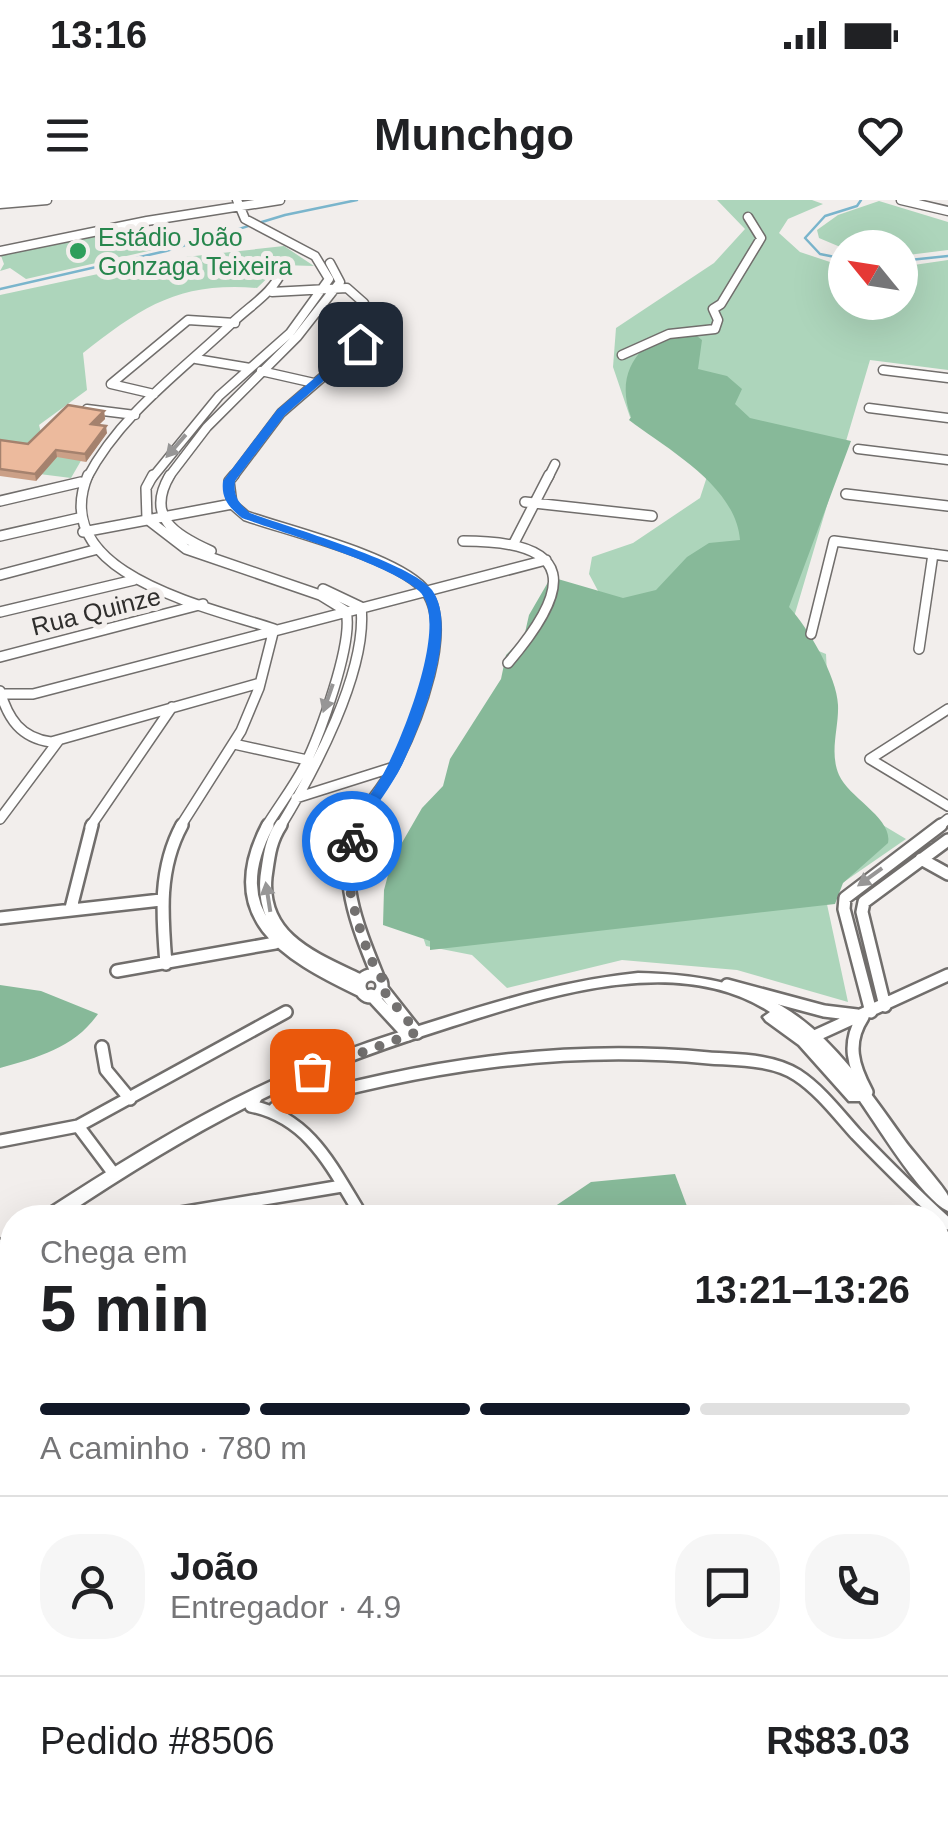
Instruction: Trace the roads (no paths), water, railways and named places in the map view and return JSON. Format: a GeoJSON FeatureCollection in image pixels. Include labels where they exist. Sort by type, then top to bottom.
{"type":"FeatureCollection","features":[{"type":"Feature","properties":{"kind":"main road"},"geometry":{"type":"LineString","coordinates":[[68,1205],[114,1174],[258,1094],[412,1034],[501,1004],[574,986],[654,977],[727,985],[771,1005],[810,1038],[875,1111],[915,1172],[948,1205]]}},
{"type":"Feature","properties":{"kind":"main road"},"geometry":{"type":"LineString","coordinates":[[690,980],[766,1013],[810,1038]]}},
{"type":"Feature","properties":{"kind":"street"},"geometry":{"type":"LineString","coordinates":[[1,206],[9,200]]}},
{"type":"Feature","properties":{"kind":"street"},"geometry":{"type":"LineString","coordinates":[[1,206],[47,200]]}},
{"type":"Feature","properties":{"kind":"street"},"geometry":{"type":"LineString","coordinates":[[0,250],[280,200]]}},
{"type":"Feature","properties":{"kind":"street"},"geometry":{"type":"LineString","coordinates":[[900,200],[948,211]]}},
{"type":"Feature","properties":{"kind":"street"},"geometry":{"type":"LineString","coordinates":[[147,519],[149,480],[219,396],[290,334],[330,275],[320,261],[266,230],[240,209]]}},
{"type":"Feature","properties":{"kind":"street"},"geometry":{"type":"LineString","coordinates":[[622,354],[673,333],[716,329],[718,320],[713,309],[722,304],[761,238],[748,217]]}},
{"type":"Feature","properties":{"kind":"street"},"geometry":{"type":"LineString","coordinates":[[266,230],[327,258],[340,278],[298,336],[230,401],[169,475],[158,498],[161,516],[176,532],[207,549],[334,593],[361,607]]}},
{"type":"Feature","properties":{"kind":"street"},"geometry":{"type":"LineString","coordinates":[[272,292],[284,268]]}},
{"type":"Feature","properties":{"kind":"street"},"geometry":{"type":"LineString","coordinates":[[274,628],[134,580],[83,532],[79,518],[81,482],[154,394],[236,323],[259,294],[303,293],[334,287],[358,295],[368,312],[370,328],[360,344],[281,413],[229,481],[232,504],[246,516],[376,563],[426,590],[436,618],[433,656],[420,704],[394,768],[354,829],[348,872],[351,896],[378,977],[385,982],[368,989],[298,960],[275,943],[261,924],[254,900],[255,859],[261,839],[307,760],[347,642],[346,611]]}},
{"type":"Feature","properties":{"kind":"street"},"geometry":{"type":"LineString","coordinates":[[154,394],[112,384],[188,320],[236,323]]}},
{"type":"Feature","properties":{"kind":"street"},"geometry":{"type":"LineString","coordinates":[[196,358],[250,368]]}},
{"type":"Feature","properties":{"kind":"street"},"geometry":{"type":"LineString","coordinates":[[262,370],[314,383]]}},
{"type":"Feature","properties":{"kind":"street"},"geometry":{"type":"LineString","coordinates":[[882,370],[948,378]]}},
{"type":"Feature","properties":{"kind":"street"},"geometry":{"type":"LineString","coordinates":[[86,408],[135,415]]}},
{"type":"Feature","properties":{"kind":"street"},"geometry":{"type":"LineString","coordinates":[[869,408],[948,418]]}},
{"type":"Feature","properties":{"kind":"street"},"geometry":{"type":"LineString","coordinates":[[858,449],[948,460]]}},
{"type":"Feature","properties":{"kind":"street"},"geometry":{"type":"LineString","coordinates":[[514,544],[530,503],[554,464]]}},
{"type":"Feature","properties":{"kind":"street"},"geometry":{"type":"LineString","coordinates":[[0,501],[81,482]]}},
{"type":"Feature","properties":{"kind":"street"},"geometry":{"type":"LineString","coordinates":[[846,494],[948,506]]}},
{"type":"Feature","properties":{"kind":"street"},"geometry":{"type":"LineString","coordinates":[[530,503],[652,516]]}},
{"type":"Feature","properties":{"kind":"street"},"geometry":{"type":"LineString","coordinates":[[83,532],[232,504]]}},
{"type":"Feature","properties":{"kind":"street"},"geometry":{"type":"LineString","coordinates":[[0,536],[79,518]]}},
{"type":"Feature","properties":{"kind":"street"},"geometry":{"type":"LineString","coordinates":[[147,519],[186,549],[320,595],[346,611]]}},
{"type":"Feature","properties":{"kind":"street"},"geometry":{"type":"LineString","coordinates":[[463,541],[514,544],[546,560],[556,574],[548,604],[508,663]]}},
{"type":"Feature","properties":{"kind":"street"},"geometry":{"type":"LineString","coordinates":[[812,634],[834,541],[948,556]]}},
{"type":"Feature","properties":{"kind":"street"},"geometry":{"type":"LineString","coordinates":[[0,576],[98,549]]}},
{"type":"Feature","properties":{"kind":"street"},"geometry":{"type":"LineString","coordinates":[[919,648],[933,554]]}},
{"type":"Feature","properties":{"kind":"street"},"geometry":{"type":"LineString","coordinates":[[260,684],[42,742],[25,736],[7,716],[0,692],[33,694],[546,560]]}},
{"type":"Feature","properties":{"kind":"street"},"geometry":{"type":"LineString","coordinates":[[0,612],[134,580]]}},
{"type":"Feature","properties":{"kind":"street","name":"Rua Quinze"},"geometry":{"type":"LineString","coordinates":[[0,656],[203,604]]}},
{"type":"Feature","properties":{"kind":"street"},"geometry":{"type":"LineString","coordinates":[[361,607],[363,625],[342,703],[318,765],[270,843],[265,890],[271,916],[282,935],[302,952],[368,989],[412,1034]]}},
{"type":"Feature","properties":{"kind":"street"},"geometry":{"type":"LineString","coordinates":[[166,964],[160,900],[171,845],[200,791],[234,744],[268,667],[274,628]]}},
{"type":"Feature","properties":{"kind":"street"},"geometry":{"type":"LineString","coordinates":[[71,908],[90,829],[106,799],[172,707]]}},
{"type":"Feature","properties":{"kind":"street"},"geometry":{"type":"LineString","coordinates":[[948,709],[871,757],[870,762],[948,806]]}},
{"type":"Feature","properties":{"kind":"street"},"geometry":{"type":"LineString","coordinates":[[0,817],[59,740]]}},
{"type":"Feature","properties":{"kind":"street"},"geometry":{"type":"LineString","coordinates":[[234,744],[307,760]]}},
{"type":"Feature","properties":{"kind":"street"},"geometry":{"type":"LineString","coordinates":[[296,798],[394,768]]}},
{"type":"Feature","properties":{"kind":"street"},"geometry":{"type":"LineString","coordinates":[[869,1013],[844,909],[850,892],[948,819]]}},
{"type":"Feature","properties":{"kind":"street"},"geometry":{"type":"LineString","coordinates":[[885,1006],[862,912],[864,902],[948,840]]}},
{"type":"Feature","properties":{"kind":"street"},"geometry":{"type":"LineString","coordinates":[[921,859],[948,874]]}},
{"type":"Feature","properties":{"kind":"street"},"geometry":{"type":"LineString","coordinates":[[0,918],[160,900]]}},
{"type":"Feature","properties":{"kind":"street"},"geometry":{"type":"LineString","coordinates":[[844,909],[862,912]]}},
{"type":"Feature","properties":{"kind":"street"},"geometry":{"type":"LineString","coordinates":[[118,970],[275,943]]}},
{"type":"Feature","properties":{"kind":"street"},"geometry":{"type":"LineString","coordinates":[[810,1038],[948,975]]}},
{"type":"Feature","properties":{"kind":"street"},"geometry":{"type":"LineString","coordinates":[[727,985],[750,988],[823,1012],[869,1013]]}},
{"type":"Feature","properties":{"kind":"street"},"geometry":{"type":"LineString","coordinates":[[0,1141],[78,1126],[286,1012]]}},
{"type":"Feature","properties":{"kind":"street"},"geometry":{"type":"LineString","coordinates":[[823,1012],[850,1047],[875,1111]]}},
{"type":"Feature","properties":{"kind":"street"},"geometry":{"type":"LineString","coordinates":[[850,1047],[854,1031],[869,1013]]}},
{"type":"Feature","properties":{"kind":"street"},"geometry":{"type":"LineString","coordinates":[[102,1047],[102,1065],[107,1075],[130,1099]]}},
{"type":"Feature","properties":{"kind":"street"},"geometry":{"type":"LineString","coordinates":[[258,1094],[251,1106],[275,1108],[364,1082],[480,1061],[633,1051],[759,1062],[794,1073],[812,1087],[927,1205]]}},
{"type":"Feature","properties":{"kind":"street"},"geometry":{"type":"LineString","coordinates":[[275,1108],[310,1134],[354,1205]]}},
{"type":"Feature","properties":{"kind":"street"},"geometry":{"type":"LineString","coordinates":[[78,1126],[114,1174]]}},
{"type":"Feature","properties":{"kind":"street"},"geometry":{"type":"LineString","coordinates":[[228,1205],[342,1186]]}},
{"type":"Feature","properties":{"kind":"waterway"},"geometry":{"type":"LineString","coordinates":[[0,289],[166,251],[285,215],[357,200]]}},
{"type":"Feature","properties":{"kind":"waterway"},"geometry":{"type":"LineString","coordinates":[[828,256],[820,254],[805,238],[825,216],[857,206],[861,200]]}},
{"type":"Feature","properties":{"kind":"waterway"},"geometry":{"type":"LineString","coordinates":[[918,259],[948,256]]}},
{"type":"Feature","properties":{"kind":"place","name":"Estádio João Gonzaga Teixeira"},"geometry":{"type":"Point","coordinates":[78,251]}}]}
